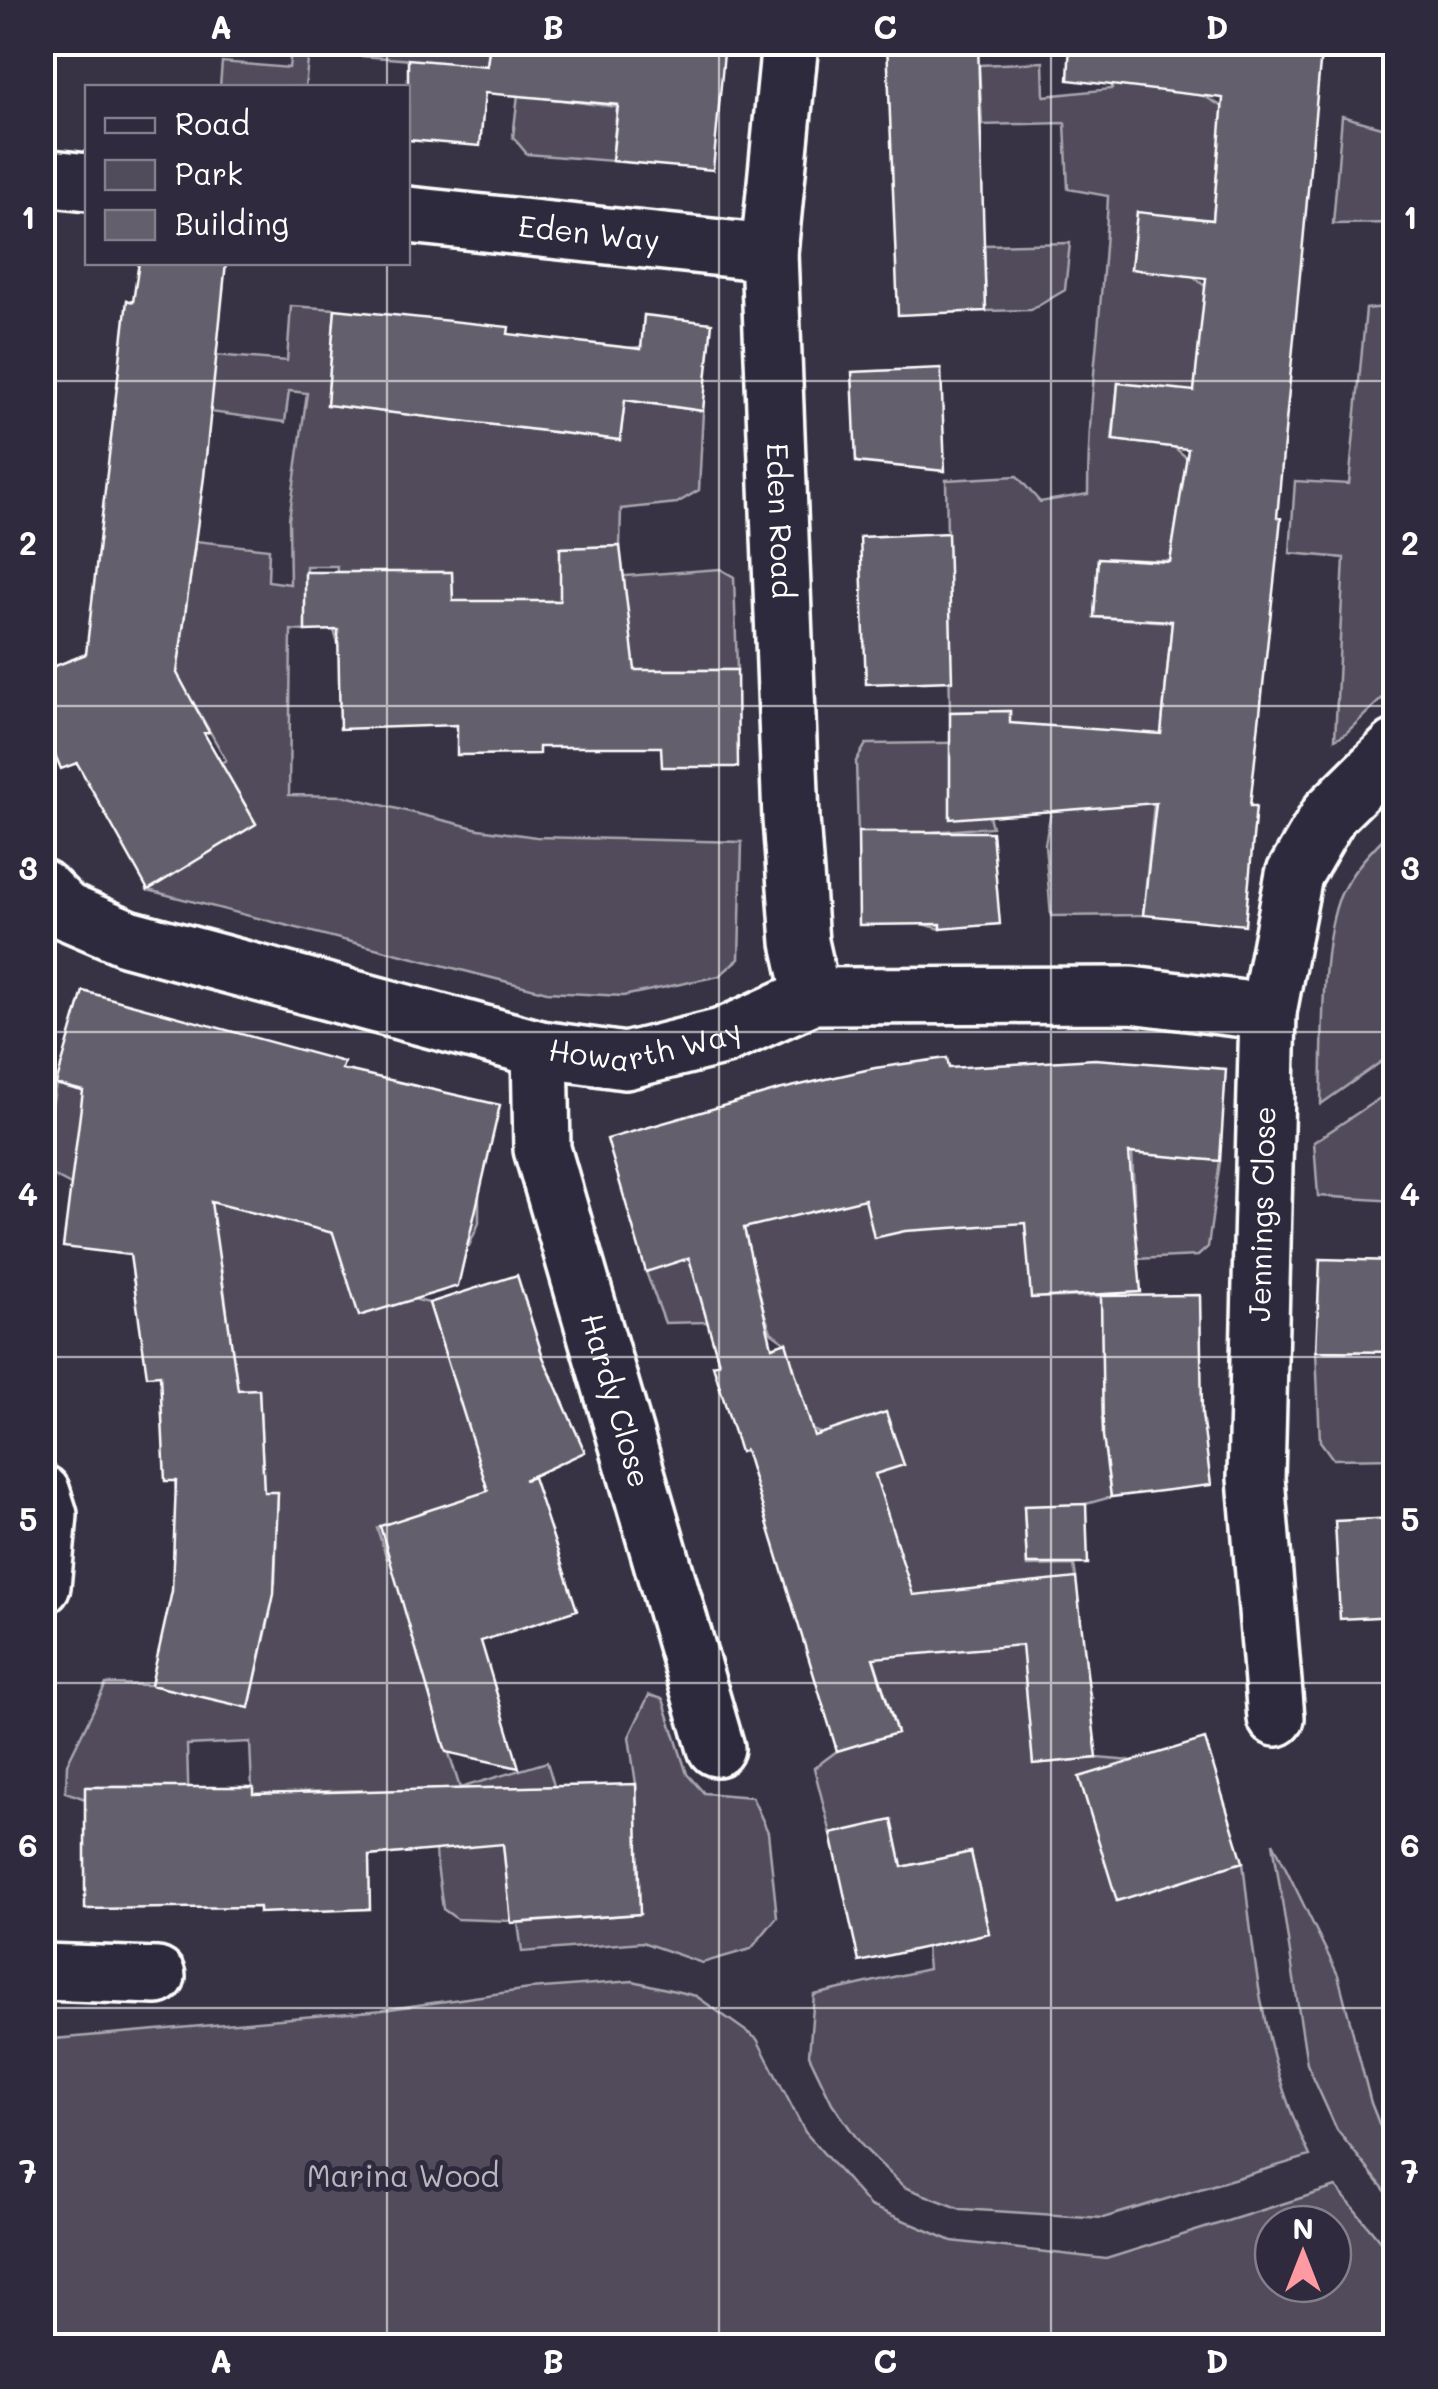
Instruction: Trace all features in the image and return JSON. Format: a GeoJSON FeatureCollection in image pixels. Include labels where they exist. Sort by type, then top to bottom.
{"type":"FeatureCollection","features":[{"type":"Feature","properties":{"kind":"street","name":"Eden Road"},"geometry":{"type":"LineString","coordinates":[[790,42],[770,253],[791,819],[800,942],[812,996]]}},
{"type":"Feature","properties":{"kind":"street"},"geometry":{"type":"LineString","coordinates":[[42,178],[85,182]]}},
{"type":"Feature","properties":{"kind":"street","name":"Eden Way"},"geometry":{"type":"LineString","coordinates":[[410,215],[770,253]]}},
{"type":"Feature","properties":{"kind":"street","name":"Jennings Close"},"geometry":{"type":"LineString","coordinates":[[1276,1718],[1256,1478],[1268,1012],[1294,875],[1330,814],[1396,748]]}},
{"type":"Feature","properties":{"kind":"street","name":"Howarth Way"},"geometry":{"type":"LineString","coordinates":[[50,915],[540,1050],[624,1061],[722,1037],[812,996],[1130,995],[1268,1012]]}},
{"type":"Feature","properties":{"kind":"street","name":"Hardy Close"},"geometry":{"type":"LineString","coordinates":[[540,1050],[542,1150],[716,1748]]}},
{"type":"Feature","properties":{"kind":"street"},"geometry":{"type":"LineString","coordinates":[[42,1492],[49,1514],[42,1586]]}},
{"type":"Feature","properties":{"kind":"street"},"geometry":{"type":"LineString","coordinates":[[42,1972],[157,1976]]}},
{"type":"Feature","properties":{"kind":"green space"},"geometry":{"type":"Polygon","coordinates":[[[292,43],[310,43],[305,85],[220,85],[222,62],[289,68],[292,43]]]}},
{"type":"Feature","properties":{"kind":"green space"},"geometry":{"type":"Polygon","coordinates":[[[352,43],[490,43],[487,66],[350,55],[352,43]]]}},
{"type":"Feature","properties":{"kind":"green space"},"geometry":{"type":"Polygon","coordinates":[[[524,43],[545,98],[617,107],[612,161],[527,154],[513,137],[524,43]]]}},
{"type":"Feature","properties":{"kind":"green space"},"geometry":{"type":"Polygon","coordinates":[[[1110,43],[1223,107],[1213,220],[1137,213],[1131,269],[1193,276],[1206,287],[1194,393],[1118,384],[1112,440],[1174,447],[1187,458],[1170,561],[1098,558],[1094,617],[1172,622],[1143,915],[1051,916],[1045,844],[1051,811],[989,816],[992,827],[933,832],[941,929],[923,924],[922,832],[858,832],[856,761],[866,744],[1009,742],[1010,711],[950,712],[946,480],[1017,476],[1040,502],[1088,494],[1108,196],[1068,189],[1065,123],[982,125],[979,65],[1043,62],[1044,96],[1112,89],[1110,43]]]}},
{"type":"Feature","properties":{"kind":"green space"},"geometry":{"type":"Polygon","coordinates":[[[1342,116],[1395,131],[1395,223],[1333,224],[1342,116]]]}},
{"type":"Feature","properties":{"kind":"green space"},"geometry":{"type":"Polygon","coordinates":[[[1070,243],[1065,290],[1031,310],[986,311],[984,245],[1070,243]]]}},
{"type":"Feature","properties":{"kind":"green space"},"geometry":{"type":"Polygon","coordinates":[[[291,306],[335,309],[327,405],[620,440],[631,348],[642,347],[636,402],[703,411],[699,490],[677,503],[621,509],[620,546],[561,548],[571,580],[720,569],[734,577],[737,670],[662,670],[571,686],[572,601],[542,601],[456,672],[451,572],[422,572],[338,644],[334,630],[337,566],[306,566],[305,631],[291,630],[289,795],[345,796],[479,829],[536,837],[742,842],[739,959],[719,976],[623,996],[547,992],[148,890],[256,823],[225,770],[174,790],[226,760],[193,702],[96,645],[187,596],[196,541],[269,549],[268,581],[290,584],[289,519],[307,393],[289,391],[285,422],[210,412],[215,355],[287,361],[291,306]]]}},
{"type":"Feature","properties":{"kind":"green space"},"geometry":{"type":"Polygon","coordinates":[[[1395,306],[1395,686],[1335,739],[1344,558],[1290,553],[1295,481],[1349,484],[1366,309],[1395,306]]]}},
{"type":"Feature","properties":{"kind":"green space"},"geometry":{"type":"Polygon","coordinates":[[[1395,827],[1395,1052],[1321,1104],[1324,1001],[1332,922],[1348,880],[1395,827]]]}},
{"type":"Feature","properties":{"kind":"green space"},"geometry":{"type":"Polygon","coordinates":[[[56,1084],[479,1197],[479,1223],[469,1246],[350,1283],[429,1303],[459,1398],[547,1370],[552,1376],[466,1416],[500,1491],[377,1528],[387,1559],[455,1534],[489,1639],[477,1638],[418,1656],[460,1788],[547,1762],[555,1789],[511,1921],[457,1919],[443,1909],[427,1791],[373,1796],[366,1790],[302,1792],[253,1812],[250,1742],[187,1745],[189,1814],[146,1787],[86,1787],[85,1799],[66,1792],[67,1764],[106,1684],[151,1685],[249,1707],[270,1615],[172,1592],[173,1581],[275,1583],[278,1493],[176,1491],[175,1481],[263,1476],[259,1389],[161,1394],[161,1375],[234,1364],[221,1267],[133,1280],[143,1231],[127,1193],[71,1185],[48,1173],[44,1151],[56,1084]]]}},
{"type":"Feature","properties":{"kind":"green space"},"geometry":{"type":"Polygon","coordinates":[[[1395,1088],[1395,1201],[1318,1196],[1314,1142],[1395,1088]]]}},
{"type":"Feature","properties":{"kind":"green space"},"geometry":{"type":"Polygon","coordinates":[[[1131,1129],[1181,1132],[1179,1157],[1220,1161],[1208,1247],[1198,1256],[1029,1264],[1032,1298],[1101,1296],[1103,1392],[1201,1405],[1102,1418],[1111,1497],[1086,1504],[1024,1507],[1027,1566],[1074,1565],[1076,1578],[1022,1645],[1087,1687],[1092,1698],[1029,1704],[1033,1764],[1097,1758],[1131,1761],[1153,1831],[1117,1900],[1243,1862],[1257,1976],[1271,2048],[1310,2156],[1103,2218],[961,2209],[904,2187],[863,2147],[832,2103],[809,2055],[814,1995],[928,1969],[926,1947],[989,1933],[971,1852],[902,1867],[892,1821],[831,1834],[814,1768],[837,1751],[897,1733],[857,1605],[908,1580],[891,1528],[846,1484],[903,1465],[812,1430],[786,1343],[771,1332],[762,1306],[707,1322],[665,1323],[646,1272],[674,1215],[751,1260],[737,1198],[861,1169],[905,1230],[993,1225],[989,1165],[1135,1220],[1131,1129]]]}},
{"type":"Feature","properties":{"kind":"green space"},"geometry":{"type":"Polygon","coordinates":[[[1316,1351],[1395,1352],[1395,1458],[1333,1459],[1320,1441],[1316,1351]]]}},
{"type":"Feature","properties":{"kind":"green space"},"geometry":{"type":"Polygon","coordinates":[[[649,1695],[663,1699],[687,1774],[704,1793],[752,1797],[768,1832],[777,1917],[751,1949],[702,1963],[642,1942],[522,1952],[518,1923],[639,1914],[636,1784],[629,1737],[649,1695]]]}},
{"type":"Feature","properties":{"kind":"green space"},"geometry":{"type":"Polygon","coordinates":[[[1273,1842],[1338,1975],[1371,2103],[1395,2164],[1395,2203],[1337,2130],[1307,2064],[1273,1842]]]}},
{"type":"Feature","properties":{"kind":"green space","name":"Marina Wood"},"geometry":{"type":"Polygon","coordinates":[[[633,1981],[696,1996],[757,2039],[805,2132],[870,2206],[952,2241],[1106,2259],[1253,2213],[1253,2304],[1353,2304],[1353,2208],[1395,2259],[1395,2346],[43,2346],[43,2040],[383,2010],[530,1989],[633,1981]]]}},
{"type":"Feature","properties":{"kind":"green space","name":"Marina Wood"},"geometry":{"type":"Polygon","coordinates":[[[1336,2187],[1350,2204],[1282,2204],[1336,2187]]]}},
{"type":"Feature","properties":{"kind":"building"},"geometry":{"type":"Polygon","coordinates":[[[490,42],[725,42],[713,170],[612,161],[618,105],[485,93],[480,146],[410,140],[408,59],[487,66],[490,42]]]}},
{"type":"Feature","properties":{"kind":"building"},"geometry":{"type":"Polygon","coordinates":[[[887,42],[978,42],[986,311],[898,315],[887,42]]]}},
{"type":"Feature","properties":{"kind":"building"},"geometry":{"type":"Polygon","coordinates":[[[1070,42],[1322,42],[1277,517],[1281,518],[1250,806],[1256,806],[1245,925],[1143,915],[1156,803],[950,819],[950,712],[1010,711],[1010,723],[1161,734],[1172,621],[1094,617],[1098,558],[1170,562],[1188,449],[1113,440],[1118,383],[1194,391],[1206,278],[1131,269],[1137,212],[1213,220],[1223,98],[1068,80],[1070,42]]]}},
{"type":"Feature","properties":{"kind":"building"},"geometry":{"type":"Polygon","coordinates":[[[139,265],[226,265],[204,477],[177,673],[209,732],[204,733],[256,824],[148,890],[77,763],[61,769],[42,723],[42,671],[86,654],[127,300],[133,302],[139,265]]]}},
{"type":"Feature","properties":{"kind":"building"},"geometry":{"type":"Polygon","coordinates":[[[335,309],[509,327],[508,334],[641,349],[644,315],[712,323],[703,411],[625,400],[620,440],[327,405],[335,309]]]}},
{"type":"Feature","properties":{"kind":"building"},"geometry":{"type":"Polygon","coordinates":[[[941,368],[945,471],[856,462],[852,372],[941,368]]]}},
{"type":"Feature","properties":{"kind":"building"},"geometry":{"type":"Polygon","coordinates":[[[948,533],[952,681],[866,684],[860,537],[948,533]]]}},
{"type":"Feature","properties":{"kind":"building"},"geometry":{"type":"Polygon","coordinates":[[[620,546],[635,670],[737,670],[738,767],[662,767],[661,747],[539,747],[539,754],[457,755],[457,725],[340,729],[338,630],[305,631],[305,572],[452,572],[453,601],[560,601],[560,548],[620,546]]]}},
{"type":"Feature","properties":{"kind":"building"},"geometry":{"type":"Polygon","coordinates":[[[858,832],[992,832],[1000,924],[941,929],[941,924],[859,925],[858,832]]]}},
{"type":"Feature","properties":{"kind":"building"},"geometry":{"type":"Polygon","coordinates":[[[83,991],[344,1062],[342,1069],[500,1105],[458,1286],[359,1316],[333,1233],[211,1202],[238,1390],[259,1389],[264,1492],[278,1492],[274,1594],[249,1708],[151,1685],[172,1591],[176,1481],[165,1481],[160,1375],[147,1376],[130,1255],[63,1247],[83,1091],[56,1084],[83,991]]]}},
{"type":"Feature","properties":{"kind":"building"},"geometry":{"type":"Polygon","coordinates":[[[947,1058],[949,1068],[1095,1059],[1226,1069],[1220,1161],[1129,1153],[1141,1292],[1031,1298],[1025,1223],[905,1231],[874,1238],[865,1199],[744,1228],[772,1347],[786,1342],[814,1436],[886,1412],[904,1465],[875,1474],[913,1595],[1076,1578],[1097,1758],[1033,1764],[1022,1645],[873,1658],[897,1733],[837,1751],[745,1450],[740,1452],[713,1365],[719,1363],[689,1258],[646,1272],[607,1139],[778,1090],[875,1068],[947,1058]]]}},
{"type":"Feature","properties":{"kind":"building"},"geometry":{"type":"Polygon","coordinates":[[[1320,1259],[1396,1261],[1396,1352],[1316,1351],[1320,1259]]]}},
{"type":"Feature","properties":{"kind":"building"},"geometry":{"type":"Polygon","coordinates":[[[517,1275],[543,1357],[585,1452],[524,1480],[533,1477],[577,1610],[481,1641],[519,1768],[446,1752],[380,1526],[488,1491],[429,1303],[517,1275]]]}},
{"type":"Feature","properties":{"kind":"building"},"geometry":{"type":"Polygon","coordinates":[[[1200,1295],[1202,1414],[1211,1485],[1111,1497],[1103,1436],[1101,1296],[1200,1295]]]}},
{"type":"Feature","properties":{"kind":"building"},"geometry":{"type":"Polygon","coordinates":[[[1086,1504],[1088,1564],[1027,1564],[1024,1506],[1086,1504]]]}},
{"type":"Feature","properties":{"kind":"building"},"geometry":{"type":"Polygon","coordinates":[[[1396,1518],[1396,1616],[1340,1619],[1335,1521],[1396,1518]]]}},
{"type":"Feature","properties":{"kind":"building"},"geometry":{"type":"Polygon","coordinates":[[[1205,1739],[1243,1862],[1117,1901],[1079,1777],[1205,1739]]]}},
{"type":"Feature","properties":{"kind":"building"},"geometry":{"type":"Polygon","coordinates":[[[636,1784],[640,1914],[511,1923],[503,1844],[369,1856],[370,1909],[259,1913],[259,1907],[85,1909],[85,1787],[253,1787],[253,1794],[636,1784]]]}},
{"type":"Feature","properties":{"kind":"building"},"geometry":{"type":"Polygon","coordinates":[[[892,1820],[902,1867],[971,1852],[989,1933],[859,1962],[831,1834],[892,1820]]]}}]}
